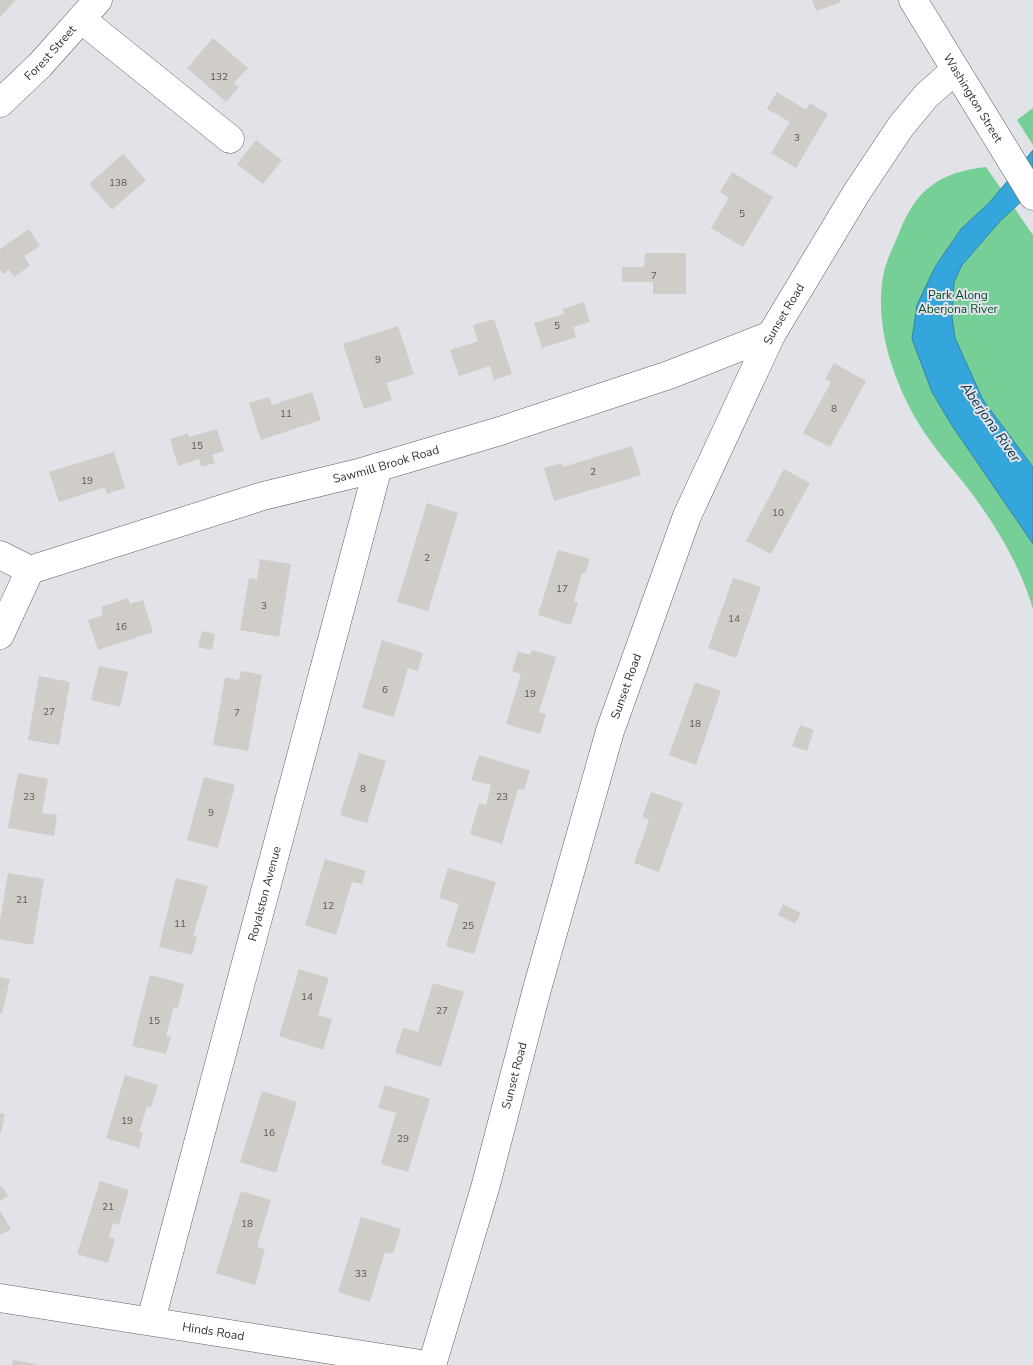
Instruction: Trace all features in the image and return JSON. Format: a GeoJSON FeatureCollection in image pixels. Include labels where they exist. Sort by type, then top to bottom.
{"type":"FeatureCollection","features":[{"type":"Feature","properties":{"kind":"street","name":"Washington Street"},"geometry":{"type":"LineString","coordinates":[[913,0],[1033,196]]}},
{"type":"Feature","properties":{"kind":"street","name":"Forest Street"},"geometry":{"type":"LineString","coordinates":[[0,103],[40,65],[90,10]]}},
{"type":"Feature","properties":{"kind":"street"},"geometry":{"type":"LineString","coordinates":[[90,10],[230,139]]}},
{"type":"Feature","properties":{"kind":"street","name":"Sunset Road"},"geometry":{"type":"LineString","coordinates":[[432,1365],[485,1188],[537,989],[610,731],[687,516],[771,335],[857,192],[900,126],[926,96],[955,70]]}},
{"type":"Feature","properties":{"kind":"street","name":"Sawmill Brook Road"},"geometry":{"type":"LineString","coordinates":[[30,570],[263,496],[378,467],[500,431],[669,375],[771,335]]}},
{"type":"Feature","properties":{"kind":"street","name":"Royalston Avenue"},"geometry":{"type":"LineString","coordinates":[[151,1320],[378,467]]}},
{"type":"Feature","properties":{"kind":"street"},"geometry":{"type":"LineString","coordinates":[[0,555],[30,570],[0,635]]}},
{"type":"Feature","properties":{"kind":"street","name":"Hinds Road"},"geometry":{"type":"LineString","coordinates":[[0,1298],[151,1320],[427,1365]]}},
{"type":"Feature","properties":{"kind":"green space"},"geometry":{"type":"Polygon","coordinates":[[[1033,108],[1033,145],[1017,120],[1033,108]]]}},
{"type":"Feature","properties":{"kind":"green space","name":"Park Along Aberjona River"},"geometry":{"type":"Polygon","coordinates":[[[986,167],[1033,235],[1033,609],[1017,567],[995,527],[929,439],[907,402],[890,359],[881,315],[881,293],[885,267],[913,205],[932,185],[943,178],[970,169],[986,167]]]}},
{"type":"Feature","properties":{"kind":"water","name":"Aberjona River"},"geometry":{"type":"Polygon","coordinates":[[[1033,150],[1033,191],[1001,220],[962,265],[954,282],[952,317],[955,338],[983,400],[1033,467],[1033,544],[951,424],[932,392],[912,339],[917,305],[935,267],[961,229],[990,202],[1033,150]]]}},
{"type":"Feature","properties":{"kind":"building"},"geometry":{"type":"Polygon","coordinates":[[[0,0],[16,0],[0,17],[0,0]]]}},
{"type":"Feature","properties":{"kind":"building"},"geometry":{"type":"Polygon","coordinates":[[[812,0],[840,0],[841,2],[816,11],[812,0]]]}},
{"type":"Feature","properties":{"kind":"building"},"geometry":{"type":"Polygon","coordinates":[[[213,38],[248,68],[234,83],[239,87],[226,102],[187,68],[213,38]]]}},
{"type":"Feature","properties":{"kind":"building"},"geometry":{"type":"Polygon","coordinates":[[[777,92],[806,110],[810,103],[828,114],[796,168],[771,153],[790,122],[767,109],[777,92]]]}},
{"type":"Feature","properties":{"kind":"building"},"geometry":{"type":"Polygon","coordinates":[[[256,140],[282,160],[263,184],[237,164],[256,140]]]}},
{"type":"Feature","properties":{"kind":"building"},"geometry":{"type":"Polygon","coordinates":[[[123,154],[146,180],[112,210],[89,184],[123,154]]]}},
{"type":"Feature","properties":{"kind":"building"},"geometry":{"type":"Polygon","coordinates":[[[732,172],[773,197],[743,247],[711,228],[729,198],[720,192],[732,172]]]}},
{"type":"Feature","properties":{"kind":"building"},"geometry":{"type":"Polygon","coordinates":[[[29,229],[40,246],[24,256],[30,266],[14,277],[9,270],[3,274],[0,269],[0,249],[29,229]]]}},
{"type":"Feature","properties":{"kind":"building"},"geometry":{"type":"Polygon","coordinates":[[[645,253],[686,253],[686,294],[653,294],[653,282],[622,282],[622,267],[644,267],[645,253]]]}},
{"type":"Feature","properties":{"kind":"building"},"geometry":{"type":"Polygon","coordinates":[[[584,302],[590,322],[573,327],[576,337],[542,348],[534,323],[564,314],[563,309],[584,302]]]}},
{"type":"Feature","properties":{"kind":"building"},"geometry":{"type":"Polygon","coordinates":[[[494,319],[512,374],[494,380],[490,366],[459,376],[450,350],[478,341],[473,325],[494,319]]]}},
{"type":"Feature","properties":{"kind":"building"},"geometry":{"type":"Polygon","coordinates":[[[398,326],[414,374],[386,383],[392,400],[364,409],[343,344],[398,326]]]}},
{"type":"Feature","properties":{"kind":"building"},"geometry":{"type":"Polygon","coordinates":[[[834,363],[866,381],[830,447],[803,433],[831,382],[825,379],[834,363]]]}},
{"type":"Feature","properties":{"kind":"building"},"geometry":{"type":"Polygon","coordinates":[[[312,392],[321,420],[261,440],[249,403],[269,397],[272,405],[312,392]]]}},
{"type":"Feature","properties":{"kind":"building"},"geometry":{"type":"Polygon","coordinates":[[[217,429],[224,451],[212,455],[215,463],[201,467],[199,459],[178,466],[170,439],[188,433],[189,437],[217,429]]]}},
{"type":"Feature","properties":{"kind":"building"},"geometry":{"type":"Polygon","coordinates":[[[632,446],[641,475],[554,501],[544,468],[562,463],[563,467],[632,446]]]}},
{"type":"Feature","properties":{"kind":"building"},"geometry":{"type":"Polygon","coordinates":[[[114,452],[125,488],[107,494],[105,487],[59,502],[49,472],[114,452]]]}},
{"type":"Feature","properties":{"kind":"building"},"geometry":{"type":"Polygon","coordinates":[[[784,469],[810,483],[771,554],[746,541],[784,469]]]}},
{"type":"Feature","properties":{"kind":"building"},"geometry":{"type":"Polygon","coordinates":[[[427,503],[458,513],[428,611],[397,602],[427,503]]]}},
{"type":"Feature","properties":{"kind":"building"},"geometry":{"type":"Polygon","coordinates":[[[558,550],[590,559],[585,574],[582,573],[574,601],[578,603],[571,625],[538,615],[558,550]]]}},
{"type":"Feature","properties":{"kind":"building"},"geometry":{"type":"Polygon","coordinates":[[[260,559],[291,564],[279,637],[240,630],[249,578],[257,580],[260,559]]]}},
{"type":"Feature","properties":{"kind":"building"},"geometry":{"type":"Polygon","coordinates":[[[733,578],[761,587],[736,658],[708,648],[733,578]]]}},
{"type":"Feature","properties":{"kind":"building"},"geometry":{"type":"Polygon","coordinates":[[[128,598],[130,604],[143,600],[153,632],[98,650],[88,620],[103,615],[101,607],[128,598]]]}},
{"type":"Feature","properties":{"kind":"building"},"geometry":{"type":"Polygon","coordinates":[[[202,631],[215,634],[212,650],[198,647],[202,631]]]}},
{"type":"Feature","properties":{"kind":"building"},"geometry":{"type":"Polygon","coordinates":[[[382,640],[423,653],[418,671],[408,668],[394,717],[362,708],[382,640]]]}},
{"type":"Feature","properties":{"kind":"building"},"geometry":{"type":"Polygon","coordinates":[[[532,650],[556,657],[539,712],[546,714],[540,734],[506,724],[521,674],[512,671],[518,651],[530,655],[532,650]]]}},
{"type":"Feature","properties":{"kind":"building"},"geometry":{"type":"Polygon","coordinates":[[[99,666],[128,672],[120,707],[91,700],[99,666]]]}},
{"type":"Feature","properties":{"kind":"building"},"geometry":{"type":"Polygon","coordinates":[[[241,671],[262,675],[248,751],[213,745],[225,677],[239,680],[241,671]]]}},
{"type":"Feature","properties":{"kind":"building"},"geometry":{"type":"Polygon","coordinates":[[[39,676],[70,682],[59,745],[28,740],[39,676]]]}},
{"type":"Feature","properties":{"kind":"building"},"geometry":{"type":"Polygon","coordinates":[[[695,682],[721,691],[696,765],[669,755],[695,682]]]}},
{"type":"Feature","properties":{"kind":"building"},"geometry":{"type":"Polygon","coordinates":[[[800,725],[814,730],[807,751],[792,746],[800,725]]]}},
{"type":"Feature","properties":{"kind":"building"},"geometry":{"type":"Polygon","coordinates":[[[359,753],[386,761],[367,823],[340,815],[359,753]]]}},
{"type":"Feature","properties":{"kind":"building"},"geometry":{"type":"Polygon","coordinates":[[[479,755],[530,771],[524,790],[518,789],[502,844],[470,834],[479,803],[486,805],[491,785],[471,780],[479,755]]]}},
{"type":"Feature","properties":{"kind":"building"},"geometry":{"type":"Polygon","coordinates":[[[18,773],[48,779],[42,813],[57,815],[54,836],[8,828],[18,773]]]}},
{"type":"Feature","properties":{"kind":"building"},"geometry":{"type":"Polygon","coordinates":[[[204,777],[235,785],[218,848],[187,840],[204,777]]]}},
{"type":"Feature","properties":{"kind":"building"},"geometry":{"type":"Polygon","coordinates":[[[651,792],[683,803],[659,872],[634,863],[649,820],[642,817],[651,792]]]}},
{"type":"Feature","properties":{"kind":"building"},"geometry":{"type":"Polygon","coordinates":[[[325,859],[366,871],[362,884],[352,882],[336,935],[305,925],[325,859]]]}},
{"type":"Feature","properties":{"kind":"building"},"geometry":{"type":"Polygon","coordinates":[[[448,868],[496,882],[474,954],[446,946],[459,904],[439,898],[448,868]]]}},
{"type":"Feature","properties":{"kind":"building"},"geometry":{"type":"Polygon","coordinates":[[[8,873],[44,879],[33,945],[0,939],[0,920],[8,873]]]}},
{"type":"Feature","properties":{"kind":"building"},"geometry":{"type":"Polygon","coordinates":[[[176,878],[208,886],[193,936],[197,937],[192,955],[159,947],[176,878]]]}},
{"type":"Feature","properties":{"kind":"building"},"geometry":{"type":"Polygon","coordinates":[[[783,904],[801,913],[795,924],[778,915],[783,904]]]}},
{"type":"Feature","properties":{"kind":"building"},"geometry":{"type":"Polygon","coordinates":[[[299,969],[329,978],[318,1015],[332,1019],[323,1050],[279,1036],[299,969]]]}},
{"type":"Feature","properties":{"kind":"building"},"geometry":{"type":"Polygon","coordinates":[[[150,975],[184,984],[178,1008],[174,1007],[166,1036],[171,1037],[166,1054],[132,1046],[150,975]]]}},
{"type":"Feature","properties":{"kind":"building"},"geometry":{"type":"Polygon","coordinates":[[[0,977],[10,979],[2,1014],[0,1013],[0,977]]]}},
{"type":"Feature","properties":{"kind":"building"},"geometry":{"type":"Polygon","coordinates":[[[433,983],[464,992],[441,1067],[395,1053],[403,1028],[418,1032],[433,983]]]}},
{"type":"Feature","properties":{"kind":"building"},"geometry":{"type":"Polygon","coordinates":[[[125,1075],[158,1085],[151,1107],[147,1106],[139,1132],[143,1133],[139,1148],[106,1138],[125,1075]]]}},
{"type":"Feature","properties":{"kind":"building"},"geometry":{"type":"Polygon","coordinates":[[[385,1085],[430,1099],[408,1172],[381,1164],[396,1113],[378,1108],[385,1085]]]}},
{"type":"Feature","properties":{"kind":"building"},"geometry":{"type":"Polygon","coordinates":[[[262,1091],[297,1102],[276,1173],[240,1162],[262,1091]]]}},
{"type":"Feature","properties":{"kind":"building"},"geometry":{"type":"Polygon","coordinates":[[[0,1113],[5,1114],[1,1133],[0,1133],[0,1113]]]}},
{"type":"Feature","properties":{"kind":"building"},"geometry":{"type":"Polygon","coordinates":[[[100,1181],[129,1190],[119,1225],[113,1223],[109,1237],[115,1239],[108,1263],[77,1254],[100,1181]]]}},
{"type":"Feature","properties":{"kind":"building"},"geometry":{"type":"Polygon","coordinates":[[[2,1186],[8,1196],[0,1201],[0,1187],[2,1186]]]}},
{"type":"Feature","properties":{"kind":"building"},"geometry":{"type":"Polygon","coordinates":[[[241,1191],[271,1200],[257,1247],[265,1249],[255,1285],[216,1273],[241,1191]]]}},
{"type":"Feature","properties":{"kind":"building"},"geometry":{"type":"Polygon","coordinates":[[[0,1211],[11,1229],[0,1235],[0,1211]]]}},
{"type":"Feature","properties":{"kind":"building"},"geometry":{"type":"Polygon","coordinates":[[[361,1217],[401,1229],[393,1254],[385,1252],[370,1302],[338,1292],[361,1217]]]}},
{"type":"Feature","properties":{"kind":"building"},"geometry":{"type":"Polygon","coordinates":[[[13,1360],[35,1364],[35,1365],[12,1365],[13,1360]]]}}]}
